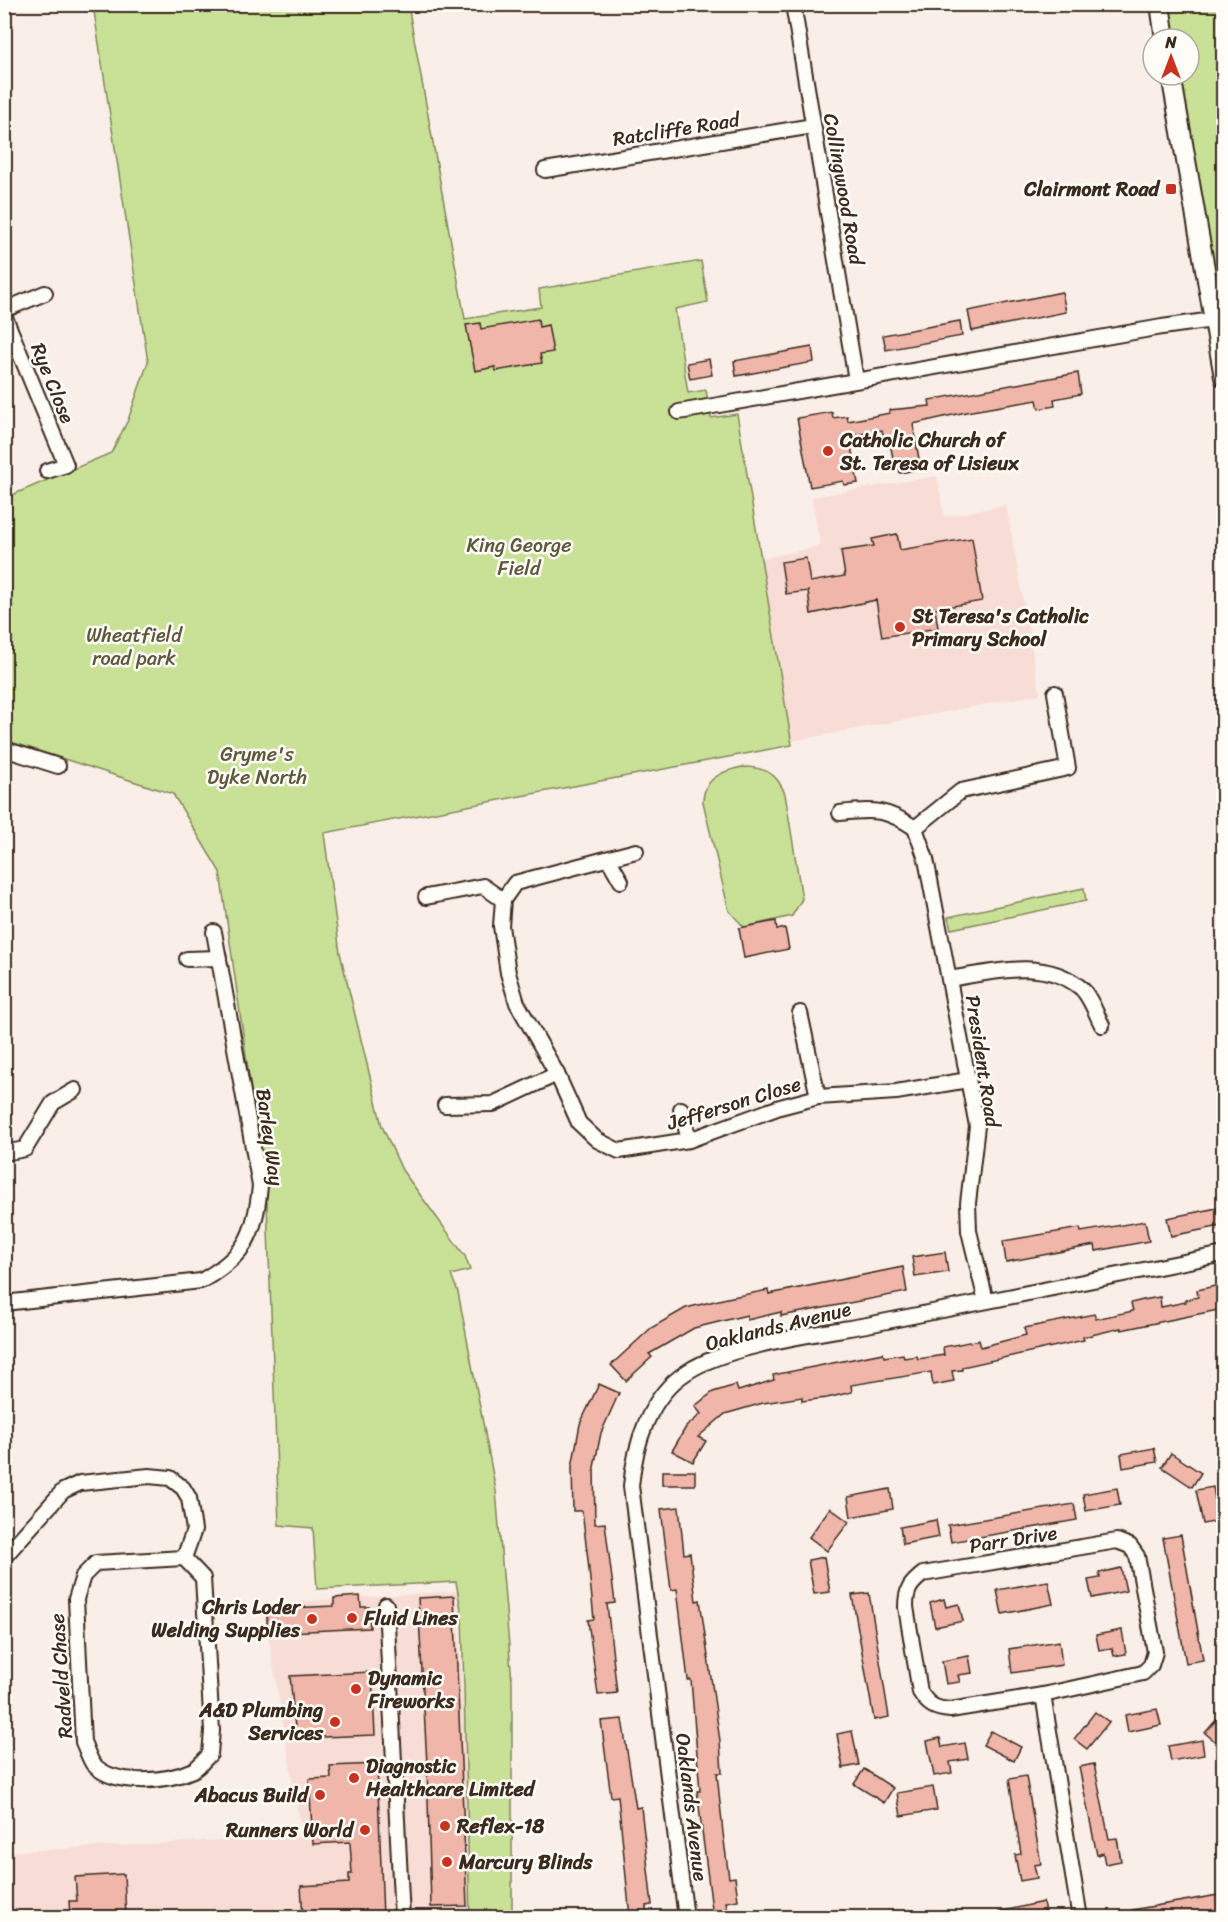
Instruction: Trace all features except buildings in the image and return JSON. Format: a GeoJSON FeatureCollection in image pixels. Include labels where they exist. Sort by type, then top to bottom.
{"type":"FeatureCollection","features":[{"type":"Feature","properties":{"kind":"street","name":"Collingwood Road"},"geometry":{"type":"LineString","coordinates":[[793,4],[856,380]]}},
{"type":"Feature","properties":{"kind":"street"},"geometry":{"type":"LineString","coordinates":[[1160,4],[1164,27]]}},
{"type":"Feature","properties":{"kind":"street"},"geometry":{"type":"LineString","coordinates":[[1173,87],[1224,377]]}},
{"type":"Feature","properties":{"kind":"street","name":"Ratcliffe Road"},"geometry":{"type":"LineString","coordinates":[[545,170],[813,126]]}},
{"type":"Feature","properties":{"kind":"street"},"geometry":{"type":"LineString","coordinates":[[4,310],[45,293]]}},
{"type":"Feature","properties":{"kind":"street","name":"Rye Close"},"geometry":{"type":"LineString","coordinates":[[4,315],[66,465],[47,471]]}},
{"type":"Feature","properties":{"kind":"street"},"geometry":{"type":"LineString","coordinates":[[679,412],[1213,320]]}},
{"type":"Feature","properties":{"kind":"street"},"geometry":{"type":"LineString","coordinates":[[840,813],[874,809],[897,816],[915,828],[961,791],[1068,768],[1055,693]]}},
{"type":"Feature","properties":{"kind":"street"},"geometry":{"type":"LineString","coordinates":[[4,749],[58,766]]}},
{"type":"Feature","properties":{"kind":"street","name":"President Road"},"geometry":{"type":"LineString","coordinates":[[915,828],[926,859],[977,1126],[968,1203],[969,1232],[986,1301]]}},
{"type":"Feature","properties":{"kind":"street"},"geometry":{"type":"LineString","coordinates":[[426,897],[483,886],[503,900],[515,884],[636,851]]}},
{"type":"Feature","properties":{"kind":"street"},"geometry":{"type":"LineString","coordinates":[[609,860],[621,881]]}},
{"type":"Feature","properties":{"kind":"street","name":"Jefferson Close"},"geometry":{"type":"LineString","coordinates":[[503,900],[501,926],[508,973],[517,1003],[557,1074],[579,1123],[597,1140],[619,1150],[689,1140],[780,1107],[818,1097],[897,1092],[968,1080]]}},
{"type":"Feature","properties":{"kind":"street","name":"Barley Way"},"geometry":{"type":"LineString","coordinates":[[4,1303],[201,1281],[221,1269],[245,1246],[257,1219],[260,1186],[214,932]]}},
{"type":"Feature","properties":{"kind":"street"},"geometry":{"type":"LineString","coordinates":[[187,959],[219,958]]}},
{"type":"Feature","properties":{"kind":"street"},"geometry":{"type":"LineString","coordinates":[[950,979],[1012,969],[1049,972],[1083,989],[1102,1025]]}},
{"type":"Feature","properties":{"kind":"street"},"geometry":{"type":"LineString","coordinates":[[800,1013],[818,1097]]}},
{"type":"Feature","properties":{"kind":"street"},"geometry":{"type":"LineString","coordinates":[[445,1105],[493,1104],[557,1074]]}},
{"type":"Feature","properties":{"kind":"street"},"geometry":{"type":"LineString","coordinates":[[4,1153],[25,1149],[53,1103],[75,1090]]}},
{"type":"Feature","properties":{"kind":"street"},"geometry":{"type":"LineString","coordinates":[[681,1109],[689,1140]]}},
{"type":"Feature","properties":{"kind":"street","name":"Oaklands Avenue"},"geometry":{"type":"LineString","coordinates":[[686,1917],[631,1486],[634,1451],[646,1420],[663,1394],[685,1372],[713,1358],[794,1339],[1224,1254]]}},
{"type":"Feature","properties":{"kind":"street"},"geometry":{"type":"LineString","coordinates":[[4,1557],[63,1491],[80,1483],[149,1476],[170,1478],[183,1488],[193,1510],[194,1530],[184,1558]]}},
{"type":"Feature","properties":{"kind":"street","name":"Parr Drive"},"geometry":{"type":"LineString","coordinates":[[1117,1541],[1130,1546],[1137,1556],[1155,1652],[1151,1665],[1143,1674],[1043,1695],[950,1710],[935,1709],[926,1702],[920,1692],[906,1607],[906,1593],[912,1582],[923,1574],[1117,1541]]}},
{"type":"Feature","properties":{"kind":"street","name":"Radveld Chase"},"geometry":{"type":"LineString","coordinates":[[184,1558],[203,1578],[212,1731],[210,1754],[195,1770],[168,1778],[129,1779],[109,1775],[93,1763],[83,1742],[76,1599],[83,1576],[96,1563],[184,1558]]}},
{"type":"Feature","properties":{"kind":"street"},"geometry":{"type":"LineString","coordinates":[[386,1605],[402,1917]]}},
{"type":"Feature","properties":{"kind":"street"},"geometry":{"type":"LineString","coordinates":[[1043,1695],[1080,1917]]}},
{"type":"Feature","properties":{"kind":"shaded area","name":"St Teresa's Catholic Primary School"},"geometry":{"type":"Polygon","coordinates":[[[937,476],[944,517],[1006,505],[1040,694],[792,741],[761,559],[820,546],[812,497],[937,476]]]}},
{"type":"Feature","properties":{"kind":"shaded area"},"geometry":{"type":"Polygon","coordinates":[[[457,1591],[474,1917],[5,1918],[5,1852],[302,1836],[263,1604],[457,1591]]]}},
{"type":"Feature","properties":{"kind":"green space"},"geometry":{"type":"Polygon","coordinates":[[[93,5],[408,5],[465,319],[541,307],[539,289],[701,261],[708,302],[675,309],[688,393],[706,390],[711,418],[737,414],[792,745],[324,833],[340,953],[382,1126],[402,1170],[465,1256],[470,1270],[451,1275],[458,1292],[496,1491],[512,1682],[512,1917],[470,1917],[462,1615],[456,1582],[317,1589],[313,1528],[279,1525],[267,1203],[220,872],[173,794],[5,740],[5,498],[111,453],[128,420],[148,362],[93,5]]]}},
{"type":"Feature","properties":{"kind":"green space"},"geometry":{"type":"Polygon","coordinates":[[[1167,5],[1223,5],[1223,294],[1217,294],[1182,87],[1201,87],[1201,27],[1171,27],[1167,5]]]}},
{"type":"Feature","properties":{"kind":"green space"},"geometry":{"type":"Polygon","coordinates":[[[742,767],[764,770],[774,776],[782,787],[802,899],[792,916],[744,927],[729,911],[703,802],[706,787],[710,781],[721,774],[742,767]]]}},
{"type":"Feature","properties":{"kind":"green space"},"geometry":{"type":"Polygon","coordinates":[[[1084,888],[1086,901],[951,929],[948,917],[1084,888]]]}},
{"type":"Feature","properties":{"kind":"place","name":"Clairmont Road"},"geometry":{"type":"Point","coordinates":[1171,189]}},
{"type":"Feature","properties":{"kind":"place","name":"Catholic Church of St. Teresa of Lisieux"},"geometry":{"type":"Point","coordinates":[828,451]}},
{"type":"Feature","properties":{"kind":"place","name":"St Teresa's Catholic Primary School"},"geometry":{"type":"Point","coordinates":[900,627]}},
{"type":"Feature","properties":{"kind":"place","name":"Fluid Lines"},"geometry":{"type":"Point","coordinates":[352,1618]}},
{"type":"Feature","properties":{"kind":"place","name":"Chris Loder Welding Supplies"},"geometry":{"type":"Point","coordinates":[312,1619]}},
{"type":"Feature","properties":{"kind":"place","name":"Dynamic Fireworks"},"geometry":{"type":"Point","coordinates":[356,1689]}},
{"type":"Feature","properties":{"kind":"place","name":"A&D Plumbing Services"},"geometry":{"type":"Point","coordinates":[335,1722]}},
{"type":"Feature","properties":{"kind":"place","name":"Diagnostic Healthcare Limited"},"geometry":{"type":"Point","coordinates":[354,1778]}},
{"type":"Feature","properties":{"kind":"place","name":"Abacus Build"},"geometry":{"type":"Point","coordinates":[320,1795]}},
{"type":"Feature","properties":{"kind":"place","name":"Reflex-18"},"geometry":{"type":"Point","coordinates":[445,1826]}},
{"type":"Feature","properties":{"kind":"place","name":"Runners World"},"geometry":{"type":"Point","coordinates":[365,1830]}},
{"type":"Feature","properties":{"kind":"place","name":"Marcury Blinds"},"geometry":{"type":"Point","coordinates":[447,1862]}},
{"type":"Feature","properties":{"kind":"park label","name":"King George Field"},"geometry":{"type":"Point","coordinates":[519,556]}},
{"type":"Feature","properties":{"kind":"park label","name":"Wheatfield road park"},"geometry":{"type":"Point","coordinates":[134,646]}},
{"type":"Feature","properties":{"kind":"park label","name":"Gryme's Dyke North"},"geometry":{"type":"Point","coordinates":[257,766]}}]}
